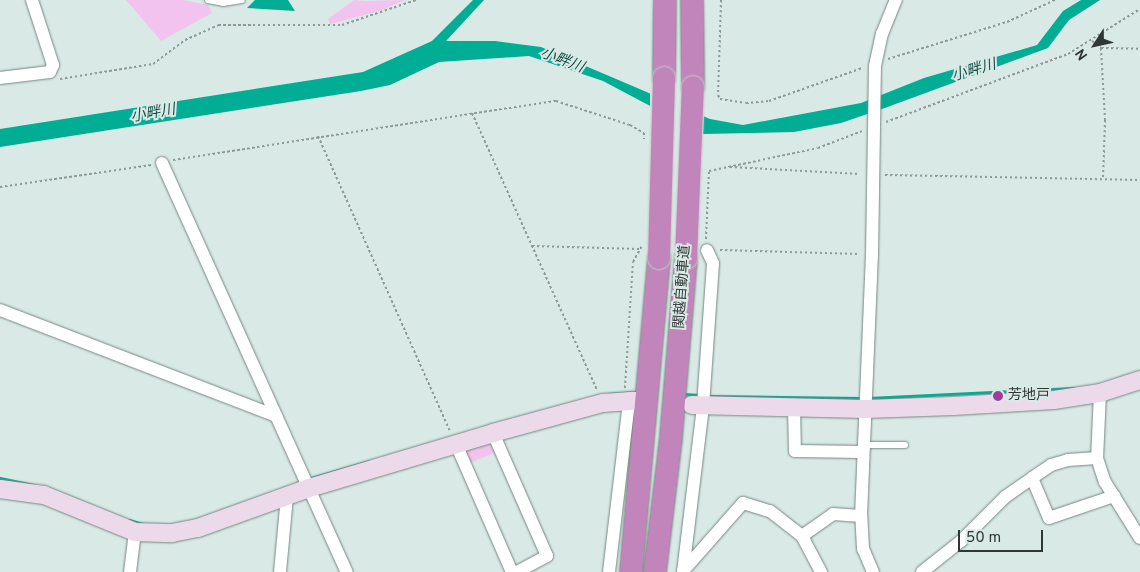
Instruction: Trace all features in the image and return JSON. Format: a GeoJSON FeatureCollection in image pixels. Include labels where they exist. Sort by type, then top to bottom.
{"type":"FeatureCollection","features":[{"type":"Feature","properties":{"kind":"highway","name":"関越自動車道"},"geometry":{"type":"LineString","coordinates":[[631,572],[647,251],[664,78],[665,0]]}},
{"type":"Feature","properties":{"kind":"highway","name":"関越自動車道"},"geometry":{"type":"LineString","coordinates":[[655,572],[671,437],[686,258],[693,87],[692,0]]}},
{"type":"Feature","properties":{"kind":"street"},"geometry":{"type":"LineString","coordinates":[[0,78],[50,72],[52,65],[32,0]]}},
{"type":"Feature","properties":{"kind":"street"},"geometry":{"type":"LineString","coordinates":[[873,572],[863,549],[861,516],[872,255],[872,175],[876,64],[882,34],[896,0]]}},
{"type":"Feature","properties":{"kind":"street"},"geometry":{"type":"LineString","coordinates":[[162,163],[347,572]]}},
{"type":"Feature","properties":{"kind":"street"},"geometry":{"type":"LineString","coordinates":[[683,571],[713,263],[708,250]]}},
{"type":"Feature","properties":{"kind":"street"},"geometry":{"type":"LineString","coordinates":[[0,310],[276,416]]}},
{"type":"Feature","properties":{"kind":"street"},"geometry":{"type":"LineString","coordinates":[[698,405],[794,408],[866,402],[1054,400],[1100,393],[1140,380]]}},
{"type":"Feature","properties":{"kind":"street"},"geometry":{"type":"LineString","coordinates":[[1100,393],[1096,458],[1114,496],[1140,538]]}},
{"type":"Feature","properties":{"kind":"street"},"geometry":{"type":"LineString","coordinates":[[0,489],[18,489],[44,495],[135,532],[172,532],[198,528],[309,488],[493,433],[603,404],[629,401],[609,572]]}},
{"type":"Feature","properties":{"kind":"street"},"geometry":{"type":"LineString","coordinates":[[794,408],[794,452],[863,449]]}},
{"type":"Feature","properties":{"kind":"street"},"geometry":{"type":"LineString","coordinates":[[493,433],[547,556],[517,572]]}},
{"type":"Feature","properties":{"kind":"street"},"geometry":{"type":"LineString","coordinates":[[456,444],[512,572]]}},
{"type":"Feature","properties":{"kind":"street"},"geometry":{"type":"LineString","coordinates":[[922,572],[961,541],[1004,497],[1051,465],[1068,460],[1096,458]]}},
{"type":"Feature","properties":{"kind":"street"},"geometry":{"type":"LineString","coordinates":[[1032,478],[1049,518],[1114,496]]}},
{"type":"Feature","properties":{"kind":"street"},"geometry":{"type":"LineString","coordinates":[[280,572],[287,496]]}},
{"type":"Feature","properties":{"kind":"street"},"geometry":{"type":"LineString","coordinates":[[683,571],[743,503],[770,511],[802,536],[821,572]]}},
{"type":"Feature","properties":{"kind":"street"},"geometry":{"type":"LineString","coordinates":[[802,536],[833,514],[861,516]]}},
{"type":"Feature","properties":{"kind":"street"},"geometry":{"type":"LineString","coordinates":[[130,572],[135,532]]}},
{"type":"Feature","properties":{"kind":"lane"},"geometry":{"type":"LineString","coordinates":[[208,0],[223,3],[242,0]]}},
{"type":"Feature","properties":{"kind":"lane"},"geometry":{"type":"LineString","coordinates":[[863,449],[905,445]]}},
{"type":"Feature","properties":{"kind":"path"},"geometry":{"type":"LineString","coordinates":[[50,72],[61,79],[153,64],[185,40],[218,25],[342,25],[416,0]]}},
{"type":"Feature","properties":{"kind":"path"},"geometry":{"type":"LineString","coordinates":[[721,0],[718,95],[720,99],[746,103],[768,101],[1007,22],[1056,0]]}},
{"type":"Feature","properties":{"kind":"path"},"geometry":{"type":"LineString","coordinates":[[872,255],[708,250],[709,171],[818,148],[1068,54],[1092,42],[1107,28],[1140,9]]}},
{"type":"Feature","properties":{"kind":"path"},"geometry":{"type":"LineString","coordinates":[[1092,42],[1101,48],[1140,49]]}},
{"type":"Feature","properties":{"kind":"path"},"geometry":{"type":"LineString","coordinates":[[1101,48],[1105,120],[1103,179]]}},
{"type":"Feature","properties":{"kind":"path"},"geometry":{"type":"LineString","coordinates":[[0,187],[162,163],[318,136],[556,102],[600,113],[644,133]]}},
{"type":"Feature","properties":{"kind":"path"},"geometry":{"type":"LineString","coordinates":[[472,113],[603,404]]}},
{"type":"Feature","properties":{"kind":"path"},"geometry":{"type":"LineString","coordinates":[[318,136],[456,444]]}},
{"type":"Feature","properties":{"kind":"path"},"geometry":{"type":"LineString","coordinates":[[726,167],[872,175],[1140,180]]}},
{"type":"Feature","properties":{"kind":"path"},"geometry":{"type":"LineString","coordinates":[[532,246],[647,251]]}},
{"type":"Feature","properties":{"kind":"path"},"geometry":{"type":"LineString","coordinates":[[629,401],[632,262],[647,251]]}},
{"type":"Feature","properties":{"kind":"shaded area"},"geometry":{"type":"Polygon","coordinates":[[[126,0],[183,0],[208,5],[212,13],[161,41],[126,0]]]}},
{"type":"Feature","properties":{"kind":"shaded area"},"geometry":{"type":"Polygon","coordinates":[[[354,0],[405,0],[379,11],[330,24],[328,19],[354,0]]]}},
{"type":"Feature","properties":{"kind":"shaded area"},"geometry":{"type":"Polygon","coordinates":[[[493,441],[497,452],[467,464],[464,449],[493,441]]]}},
{"type":"Feature","properties":{"kind":"water"},"geometry":{"type":"Polygon","coordinates":[[[255,0],[288,0],[295,11],[247,8],[255,0]]]}},
{"type":"Feature","properties":{"kind":"water","name":"小畔川"},"geometry":{"type":"Polygon","coordinates":[[[473,0],[484,0],[446,41],[495,41],[541,47],[710,119],[743,125],[861,103],[924,78],[1037,45],[1063,11],[1081,0],[1100,0],[1069,20],[1048,48],[841,123],[794,132],[703,134],[603,81],[529,56],[439,62],[390,85],[361,91],[0,147],[0,129],[363,72],[432,41],[473,0]]]}},
{"type":"Feature","properties":{"kind":"pier"},"geometry":{"type":"Polygon","coordinates":[[[650,91],[704,114],[703,136],[650,109],[650,91]]]}},
{"type":"Feature","properties":{"kind":"waterway"},"geometry":{"type":"LineString","coordinates":[[868,398],[1074,388]]}},
{"type":"Feature","properties":{"kind":"waterway"},"geometry":{"type":"LineString","coordinates":[[609,394],[640,392]]}},
{"type":"Feature","properties":{"kind":"waterway"},"geometry":{"type":"LineString","coordinates":[[684,394],[700,395]]}},
{"type":"Feature","properties":{"kind":"waterway"},"geometry":{"type":"LineString","coordinates":[[706,396],[862,398]]}},
{"type":"Feature","properties":{"kind":"waterway"},"geometry":{"type":"LineString","coordinates":[[308,479],[369,461]]}},
{"type":"Feature","properties":{"kind":"waterway"},"geometry":{"type":"LineString","coordinates":[[0,478],[34,485]]}},
{"type":"Feature","properties":{"kind":"waterway"},"geometry":{"type":"LineString","coordinates":[[129,520],[143,524]]}},
{"type":"Feature","properties":{"kind":"place","name":"芳地戸"},"geometry":{"type":"Point","coordinates":[998,396]}}]}
